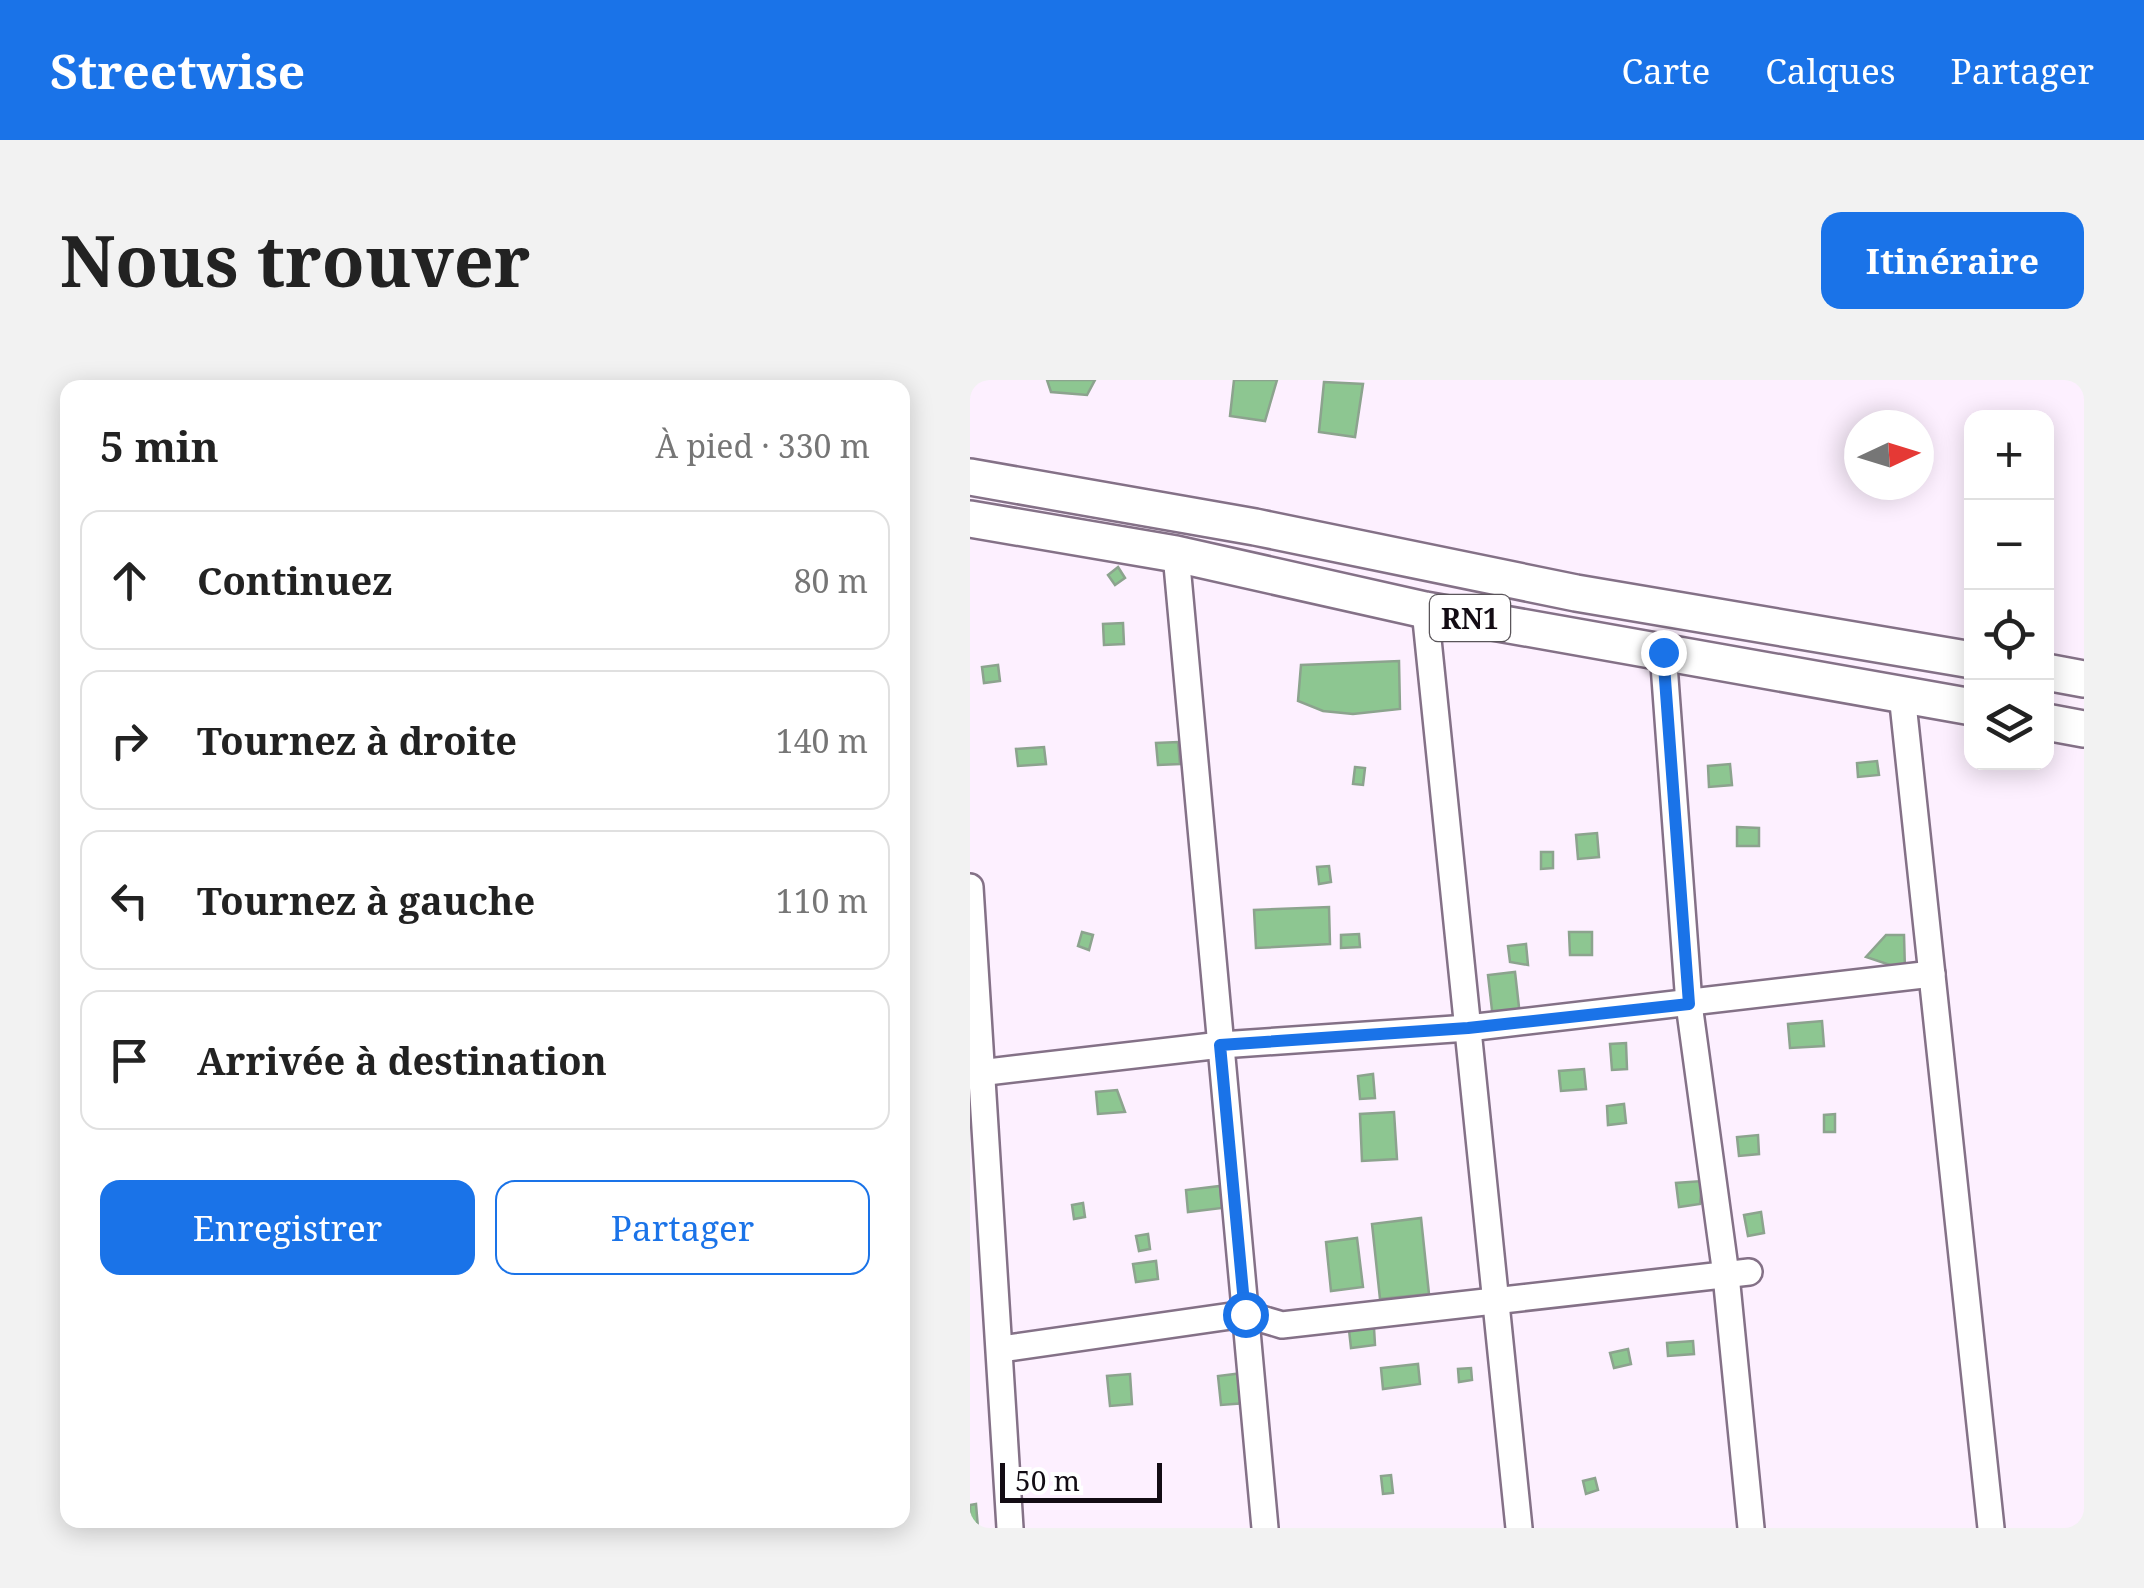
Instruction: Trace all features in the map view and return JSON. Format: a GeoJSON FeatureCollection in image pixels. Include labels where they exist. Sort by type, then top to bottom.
{"type":"FeatureCollection","features":[{"type":"Feature","properties":{"kind":"highway","name":"RN1"},"geometry":{"type":"LineString","coordinates":[[970,477],[1255,527],[1576,593],[1964,659]]}},
{"type":"Feature","properties":{"kind":"highway","name":"RN1"},"geometry":{"type":"LineString","coordinates":[[970,519],[1176,554],[1424,610],[1964,706]]}},
{"type":"Feature","properties":{"kind":"highway"},"geometry":{"type":"LineString","coordinates":[[2054,673],[2084,679]]}},
{"type":"Feature","properties":{"kind":"highway"},"geometry":{"type":"LineString","coordinates":[[2054,723],[2084,729]]}},
{"type":"Feature","properties":{"kind":"street"},"geometry":{"type":"LineString","coordinates":[[1176,554],[1264,1528]]}},
{"type":"Feature","properties":{"kind":"street"},"geometry":{"type":"LineString","coordinates":[[1424,610],[1493,1304],[1520,1528]]}},
{"type":"Feature","properties":{"kind":"street"},"geometry":{"type":"LineString","coordinates":[[1663,652],[1689,1004],[1737,1273],[1751,1528]]}},
{"type":"Feature","properties":{"kind":"street"},"geometry":{"type":"LineString","coordinates":[[1902,694],[1991,1528]]}},
{"type":"Feature","properties":{"kind":"street"},"geometry":{"type":"LineString","coordinates":[[970,886],[976,1074],[1001,1349],[1010,1528]]}},
{"type":"Feature","properties":{"kind":"street"},"geometry":{"type":"LineString","coordinates":[[976,1074],[1220,1045],[1468,1028],[1932,974]]}},
{"type":"Feature","properties":{"kind":"street"},"geometry":{"type":"LineString","coordinates":[[1001,1349],[1245,1314],[1282,1325],[1493,1304],[1737,1273]]}},
{"type":"Feature","properties":{"kind":"building"},"geometry":{"type":"Polygon","coordinates":[[[1047,380],[1095,380],[1087,395],[1051,392],[1047,380]]]}},
{"type":"Feature","properties":{"kind":"building"},"geometry":{"type":"Polygon","coordinates":[[[1234,380],[1277,380],[1265,421],[1230,416],[1234,380]]]}},
{"type":"Feature","properties":{"kind":"building"},"geometry":{"type":"Polygon","coordinates":[[[1324,382],[1363,384],[1355,437],[1319,432],[1324,382]]]}},
{"type":"Feature","properties":{"kind":"building"},"geometry":{"type":"Polygon","coordinates":[[[1118,567],[1125,578],[1115,585],[1108,575],[1118,567]]]}},
{"type":"Feature","properties":{"kind":"building"},"geometry":{"type":"Polygon","coordinates":[[[1123,623],[1124,644],[1104,645],[1103,624],[1123,623]]]}},
{"type":"Feature","properties":{"kind":"building"},"geometry":{"type":"Polygon","coordinates":[[[1399,661],[1400,709],[1353,714],[1323,711],[1298,701],[1301,665],[1399,661]]]}},
{"type":"Feature","properties":{"kind":"building"},"geometry":{"type":"Polygon","coordinates":[[[998,665],[1000,681],[984,683],[982,667],[998,665]]]}},
{"type":"Feature","properties":{"kind":"building"},"geometry":{"type":"Polygon","coordinates":[[[1178,742],[1180,764],[1158,765],[1156,743],[1178,742]]]}},
{"type":"Feature","properties":{"kind":"building"},"geometry":{"type":"Polygon","coordinates":[[[1044,747],[1046,764],[1018,766],[1016,749],[1044,747]]]}},
{"type":"Feature","properties":{"kind":"building"},"geometry":{"type":"Polygon","coordinates":[[[1877,761],[1879,775],[1858,777],[1857,763],[1877,761]]]}},
{"type":"Feature","properties":{"kind":"building"},"geometry":{"type":"Polygon","coordinates":[[[1730,764],[1732,785],[1709,787],[1708,766],[1730,764]]]}},
{"type":"Feature","properties":{"kind":"building"},"geometry":{"type":"Polygon","coordinates":[[[1355,767],[1365,768],[1363,785],[1353,784],[1355,767]]]}},
{"type":"Feature","properties":{"kind":"building"},"geometry":{"type":"Polygon","coordinates":[[[1737,827],[1759,828],[1759,846],[1737,846],[1737,827]]]}},
{"type":"Feature","properties":{"kind":"building"},"geometry":{"type":"Polygon","coordinates":[[[1597,833],[1599,857],[1578,859],[1576,835],[1597,833]]]}},
{"type":"Feature","properties":{"kind":"building"},"geometry":{"type":"Polygon","coordinates":[[[1541,852],[1553,852],[1553,868],[1541,869],[1541,852]]]}},
{"type":"Feature","properties":{"kind":"building"},"geometry":{"type":"Polygon","coordinates":[[[1329,866],[1331,882],[1319,884],[1317,867],[1329,866]]]}},
{"type":"Feature","properties":{"kind":"building"},"geometry":{"type":"Polygon","coordinates":[[[1329,907],[1330,944],[1256,948],[1254,910],[1329,907]]]}},
{"type":"Feature","properties":{"kind":"building"},"geometry":{"type":"Polygon","coordinates":[[[1082,932],[1093,935],[1089,950],[1078,946],[1082,932]]]}},
{"type":"Feature","properties":{"kind":"building"},"geometry":{"type":"Polygon","coordinates":[[[1569,932],[1592,932],[1592,955],[1570,955],[1569,932]]]}},
{"type":"Feature","properties":{"kind":"building"},"geometry":{"type":"Polygon","coordinates":[[[1359,934],[1360,947],[1341,948],[1341,935],[1359,934]]]}},
{"type":"Feature","properties":{"kind":"building"},"geometry":{"type":"Polygon","coordinates":[[[1886,935],[1904,935],[1905,970],[1866,957],[1886,935]]]}},
{"type":"Feature","properties":{"kind":"building"},"geometry":{"type":"Polygon","coordinates":[[[1526,944],[1528,965],[1510,962],[1508,946],[1526,944]]]}},
{"type":"Feature","properties":{"kind":"building"},"geometry":{"type":"Polygon","coordinates":[[[1515,972],[1520,1016],[1493,1019],[1488,975],[1515,972]]]}},
{"type":"Feature","properties":{"kind":"building"},"geometry":{"type":"Polygon","coordinates":[[[1822,1021],[1824,1046],[1790,1048],[1788,1024],[1822,1021]]]}},
{"type":"Feature","properties":{"kind":"building"},"geometry":{"type":"Polygon","coordinates":[[[1626,1043],[1627,1069],[1612,1070],[1610,1044],[1626,1043]]]}},
{"type":"Feature","properties":{"kind":"building"},"geometry":{"type":"Polygon","coordinates":[[[1584,1069],[1586,1089],[1561,1091],[1559,1071],[1584,1069]]]}},
{"type":"Feature","properties":{"kind":"building"},"geometry":{"type":"Polygon","coordinates":[[[1373,1074],[1375,1098],[1360,1099],[1358,1076],[1373,1074]]]}},
{"type":"Feature","properties":{"kind":"building"},"geometry":{"type":"Polygon","coordinates":[[[1117,1090],[1125,1112],[1098,1114],[1096,1092],[1117,1090]]]}},
{"type":"Feature","properties":{"kind":"building"},"geometry":{"type":"Polygon","coordinates":[[[1624,1104],[1626,1123],[1608,1125],[1607,1106],[1624,1104]]]}},
{"type":"Feature","properties":{"kind":"building"},"geometry":{"type":"Polygon","coordinates":[[[1394,1112],[1397,1159],[1362,1161],[1360,1114],[1394,1112]]]}},
{"type":"Feature","properties":{"kind":"building"},"geometry":{"type":"Polygon","coordinates":[[[1835,1114],[1835,1132],[1824,1132],[1824,1115],[1835,1114]]]}},
{"type":"Feature","properties":{"kind":"building"},"geometry":{"type":"Polygon","coordinates":[[[1758,1135],[1759,1154],[1739,1156],[1737,1137],[1758,1135]]]}},
{"type":"Feature","properties":{"kind":"building"},"geometry":{"type":"Polygon","coordinates":[[[1702,1181],[1700,1204],[1679,1207],[1676,1183],[1702,1181]]]}},
{"type":"Feature","properties":{"kind":"building"},"geometry":{"type":"Polygon","coordinates":[[[1220,1186],[1222,1208],[1188,1212],[1186,1190],[1220,1186]]]}},
{"type":"Feature","properties":{"kind":"building"},"geometry":{"type":"Polygon","coordinates":[[[1083,1203],[1085,1217],[1074,1219],[1072,1205],[1083,1203]]]}},
{"type":"Feature","properties":{"kind":"building"},"geometry":{"type":"Polygon","coordinates":[[[1761,1212],[1764,1233],[1748,1236],[1744,1215],[1761,1212]]]}},
{"type":"Feature","properties":{"kind":"building"},"geometry":{"type":"Polygon","coordinates":[[[1421,1218],[1429,1294],[1380,1299],[1372,1224],[1421,1218]]]}},
{"type":"Feature","properties":{"kind":"building"},"geometry":{"type":"Polygon","coordinates":[[[1148,1234],[1150,1249],[1139,1251],[1136,1236],[1148,1234]]]}},
{"type":"Feature","properties":{"kind":"building"},"geometry":{"type":"Polygon","coordinates":[[[1357,1238],[1363,1287],[1331,1291],[1326,1242],[1357,1238]]]}},
{"type":"Feature","properties":{"kind":"building"},"geometry":{"type":"Polygon","coordinates":[[[1156,1261],[1158,1279],[1136,1282],[1133,1264],[1156,1261]]]}},
{"type":"Feature","properties":{"kind":"building"},"geometry":{"type":"Polygon","coordinates":[[[1374,1328],[1375,1345],[1351,1348],[1349,1330],[1374,1328]]]}},
{"type":"Feature","properties":{"kind":"building"},"geometry":{"type":"Polygon","coordinates":[[[1693,1341],[1694,1354],[1668,1356],[1667,1343],[1693,1341]]]}},
{"type":"Feature","properties":{"kind":"building"},"geometry":{"type":"Polygon","coordinates":[[[1628,1349],[1631,1364],[1614,1368],[1610,1353],[1628,1349]]]}},
{"type":"Feature","properties":{"kind":"building"},"geometry":{"type":"Polygon","coordinates":[[[1418,1364],[1420,1384],[1383,1389],[1381,1368],[1418,1364]]]}},
{"type":"Feature","properties":{"kind":"building"},"geometry":{"type":"Polygon","coordinates":[[[1471,1368],[1472,1380],[1459,1382],[1458,1369],[1471,1368]]]}},
{"type":"Feature","properties":{"kind":"building"},"geometry":{"type":"Polygon","coordinates":[[[1243,1373],[1246,1403],[1221,1405],[1218,1376],[1243,1373]]]}},
{"type":"Feature","properties":{"kind":"building"},"geometry":{"type":"Polygon","coordinates":[[[1130,1374],[1132,1404],[1110,1406],[1107,1376],[1130,1374]]]}},
{"type":"Feature","properties":{"kind":"building"},"geometry":{"type":"Polygon","coordinates":[[[1391,1475],[1393,1493],[1383,1494],[1381,1476],[1391,1475]]]}},
{"type":"Feature","properties":{"kind":"building"},"geometry":{"type":"Polygon","coordinates":[[[1595,1478],[1598,1490],[1586,1494],[1583,1481],[1595,1478]]]}},
{"type":"Feature","properties":{"kind":"building"},"geometry":{"type":"Polygon","coordinates":[[[976,1504],[978,1528],[970,1528],[970,1505],[976,1504]]]}},
{"type":"Feature","properties":{"kind":"route"},"geometry":{"type":"LineString","coordinates":[[1245,1314],[1220,1045],[1468,1028],[1689,1004],[1663,652]]}}]}
